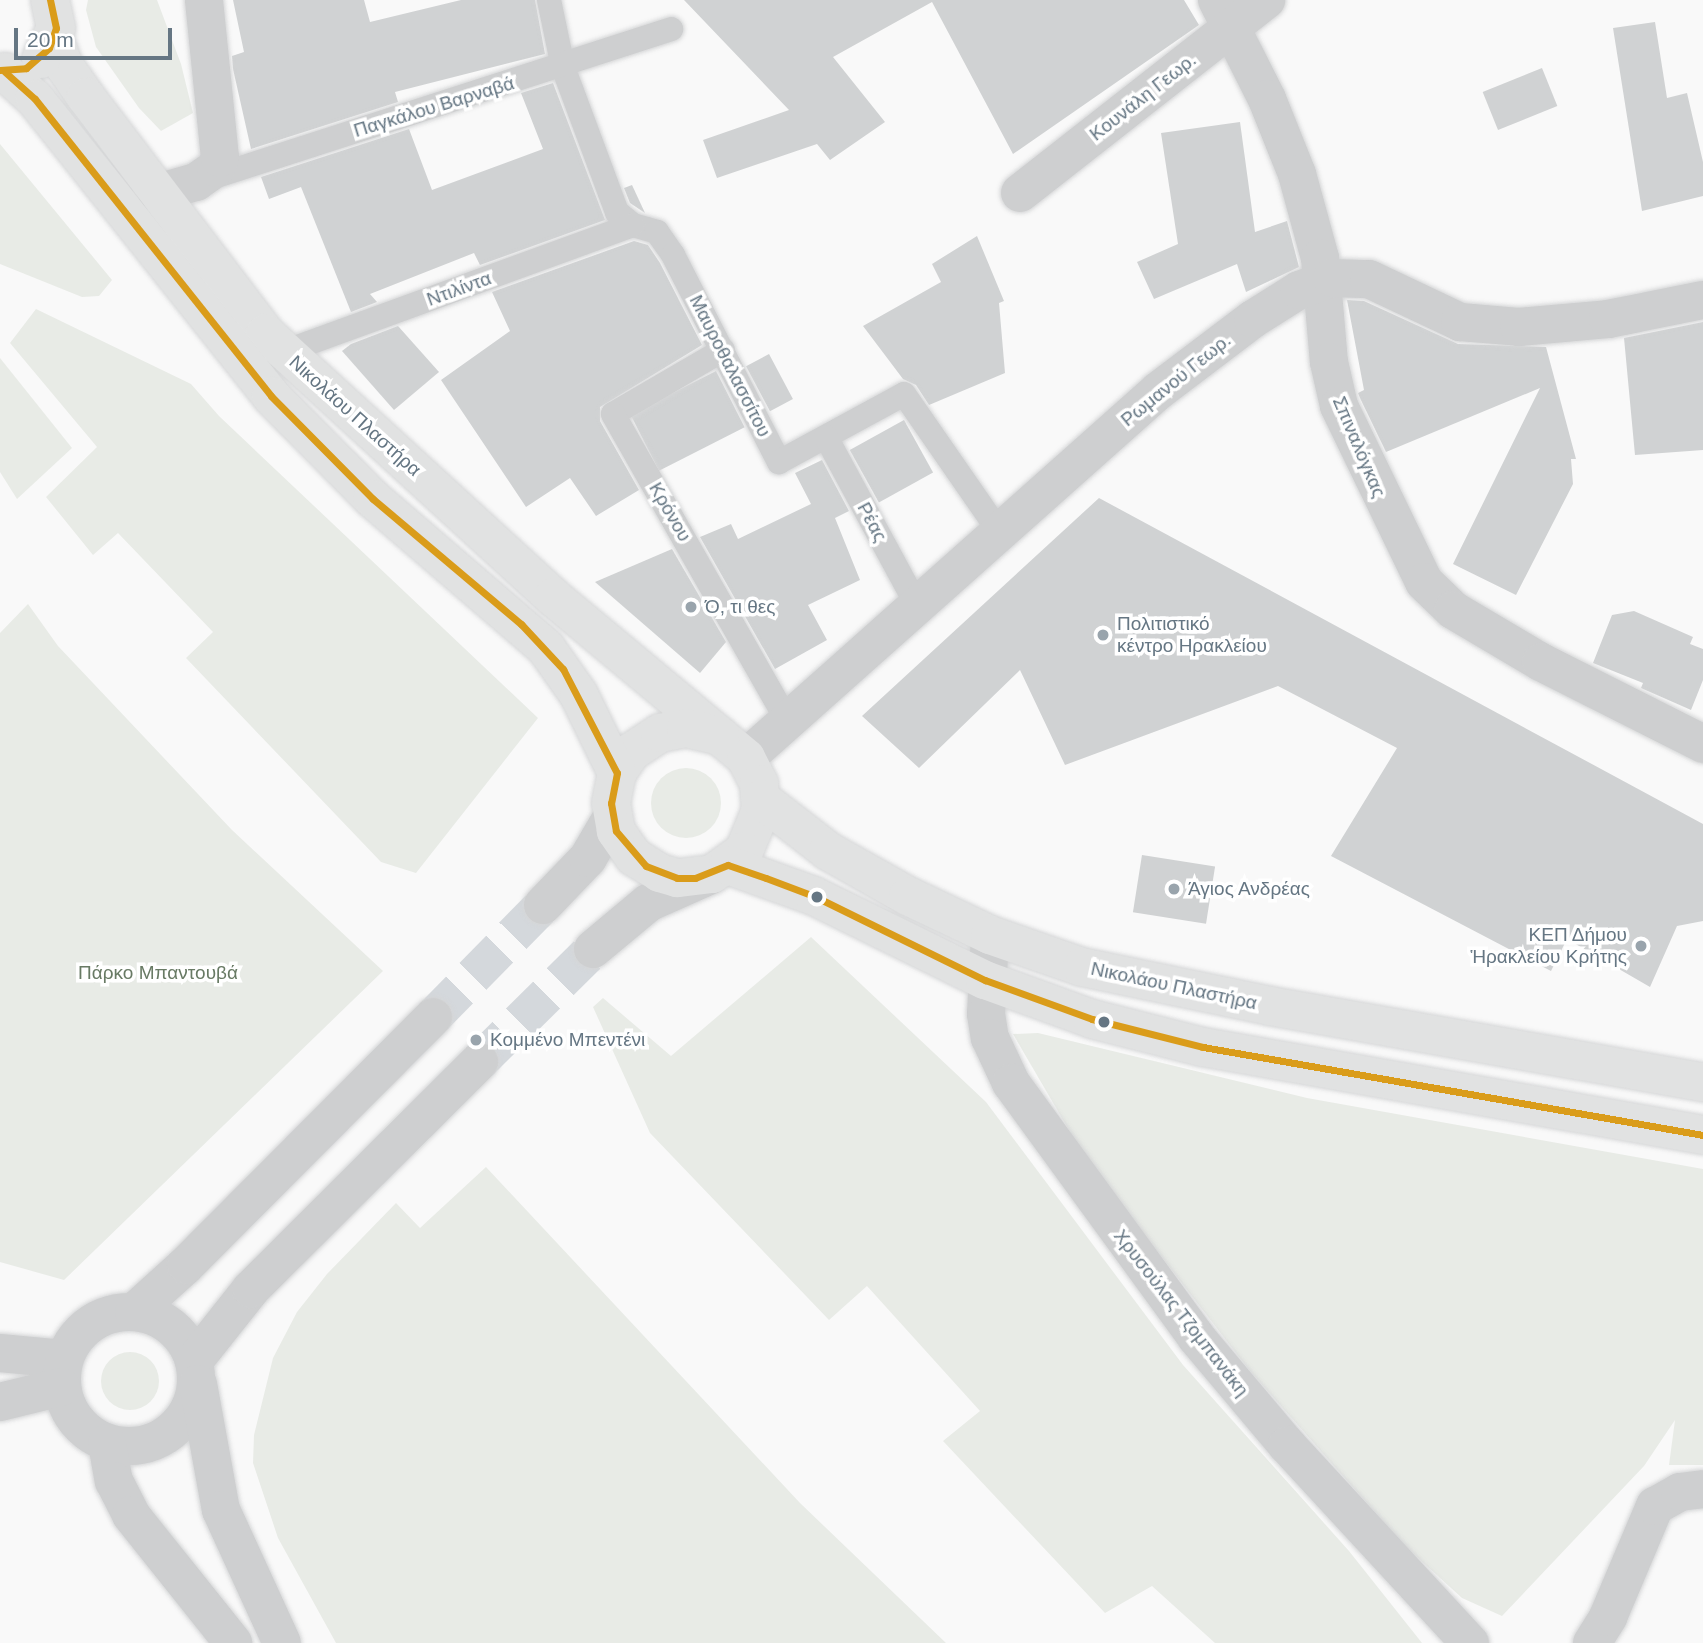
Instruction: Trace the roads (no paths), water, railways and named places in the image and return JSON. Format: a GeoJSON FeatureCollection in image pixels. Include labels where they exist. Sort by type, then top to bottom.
{"type":"FeatureCollection","features":[{"type":"Feature","properties":{"kind":"main road","name":"Νικολάου Πλαστήρα"},"geometry":{"type":"LineString","coordinates":[[50,0],[56,17],[54,38],[63,64],[239,302],[284,352],[553,597],[733,747]]}},
{"type":"Feature","properties":{"kind":"main road"},"geometry":{"type":"LineString","coordinates":[[3,71],[35,64],[54,38]]}},
{"type":"Feature","properties":{"kind":"main road","name":"Νικολάου Πλαστήρα"},"geometry":{"type":"LineString","coordinates":[[3,71],[35,99],[271,396],[382,507],[546,648],[579,695],[617,773]]}},
{"type":"Feature","properties":{"kind":"main road"},"geometry":{"type":"LineString","coordinates":[[720,870],[751,842],[761,799],[733,747],[685,728],[660,733],[631,752],[617,773],[612,817],[624,845],[646,866],[677,878],[720,870],[814,896],[985,980],[1092,1019],[1203,1047],[1703,1136]]}},
{"type":"Feature","properties":{"kind":"main road","name":"Νικολάου Πλαστήρα"},"geometry":{"type":"LineString","coordinates":[[761,799],[828,852],[990,935],[1127,978],[1703,1082]]}},
{"type":"Feature","properties":{"kind":"street"},"geometry":{"type":"LineString","coordinates":[[157,193],[196,182],[216,168],[221,153],[204,0]]}},
{"type":"Feature","properties":{"kind":"street","name":"Κουνάλη Γεωρ."},"geometry":{"type":"LineString","coordinates":[[1020,193],[1225,14],[1266,0]]}},
{"type":"Feature","properties":{"kind":"street","name":"Σπιναλόγκας"},"geometry":{"type":"LineString","coordinates":[[1225,14],[1297,174],[1322,280],[1329,362],[1339,406],[1424,582],[1453,610],[1519,649],[1703,744]]}},
{"type":"Feature","properties":{"kind":"street","name":"Ρωμανού Γεωρ."},"geometry":{"type":"LineString","coordinates":[[733,747],[788,722],[1001,534],[1157,391],[1252,319],[1322,280],[1351,276],[1388,284],[1460,322],[1491,326],[1588,321],[1703,300]]}},
{"type":"Feature","properties":{"kind":"street"},"geometry":{"type":"LineString","coordinates":[[543,905],[588,858],[612,817]]}},
{"type":"Feature","properties":{"kind":"street"},"geometry":{"type":"LineString","coordinates":[[593,949],[648,903],[720,870]]}},
{"type":"Feature","properties":{"kind":"street","name":"Χρυσούλας Τζομπανάκη"},"geometry":{"type":"LineString","coordinates":[[990,935],[985,980],[986,1014],[999,1061],[1120,1238],[1287,1445],[1470,1643]]}},
{"type":"Feature","properties":{"kind":"street"},"geometry":{"type":"LineString","coordinates":[[433,1017],[186,1265],[134,1312],[90,1324],[71,1343],[62,1373],[76,1421],[107,1443],[143,1445],[175,1428],[193,1401],[195,1367],[251,1289],[479,1062]]}},
{"type":"Feature","properties":{"kind":"street"},"geometry":{"type":"LineString","coordinates":[[134,1312],[163,1320],[175,1330],[195,1367],[221,1510],[282,1643]]}},
{"type":"Feature","properties":{"kind":"street"},"geometry":{"type":"LineString","coordinates":[[0,1353],[62,1373]]}},
{"type":"Feature","properties":{"kind":"street"},"geometry":{"type":"LineString","coordinates":[[0,1402],[62,1373]]}},
{"type":"Feature","properties":{"kind":"street"},"geometry":{"type":"LineString","coordinates":[[107,1443],[114,1482],[131,1515],[233,1643]]}},
{"type":"Feature","properties":{"kind":"street"},"geometry":{"type":"LineString","coordinates":[[1592,1643],[1608,1617],[1655,1506],[1679,1492],[1703,1489]]}},
{"type":"Feature","properties":{"kind":"lane","name":"Μαυροθαλασσίτου"},"geometry":{"type":"LineString","coordinates":[[550,0],[564,67],[612,201],[634,225],[657,232],[723,350],[779,462],[904,394],[1001,534]]}},
{"type":"Feature","properties":{"kind":"lane","name":"Παγκάλου Βαρναβά"},"geometry":{"type":"LineString","coordinates":[[196,182],[564,67],[671,29]]}},
{"type":"Feature","properties":{"kind":"lane","name":"Ντιλίντα"},"geometry":{"type":"LineString","coordinates":[[284,352],[634,225]]}},
{"type":"Feature","properties":{"kind":"lane","name":"Κρόνου"},"geometry":{"type":"LineString","coordinates":[[723,350],[613,414],[788,722]]}},
{"type":"Feature","properties":{"kind":"lane","name":"Ρέας"},"geometry":{"type":"LineString","coordinates":[[826,437],[918,607]]}},
{"type":"Feature","properties":{"kind":"tunnel"},"geometry":{"type":"LineString","coordinates":[[433,1017],[543,905]]}},
{"type":"Feature","properties":{"kind":"tunnel"},"geometry":{"type":"LineString","coordinates":[[479,1062],[593,949]]}},
{"type":"Feature","properties":{"kind":"place","name":"Ό, τι θες"},"geometry":{"type":"Point","coordinates":[691,607]}},
{"type":"Feature","properties":{"kind":"place","name":"Πολιτιστικό κέντρο Ηρακλείου"},"geometry":{"type":"Point","coordinates":[1103,635]}},
{"type":"Feature","properties":{"kind":"place","name":"Άγιος Ανδρέας"},"geometry":{"type":"Point","coordinates":[1174,889]}},
{"type":"Feature","properties":{"kind":"place","name":"ΚΕΠ Δήμου Ἡρακλείου Κρήτης"},"geometry":{"type":"Point","coordinates":[1641,946]}},
{"type":"Feature","properties":{"kind":"place","name":"Κομμένο Μπεντένι"},"geometry":{"type":"Point","coordinates":[476,1040]}},
{"type":"Feature","properties":{"kind":"park label","name":"Πάρκο Μπαντουβά"},"geometry":{"type":"Point","coordinates":[158,973]}}]}
